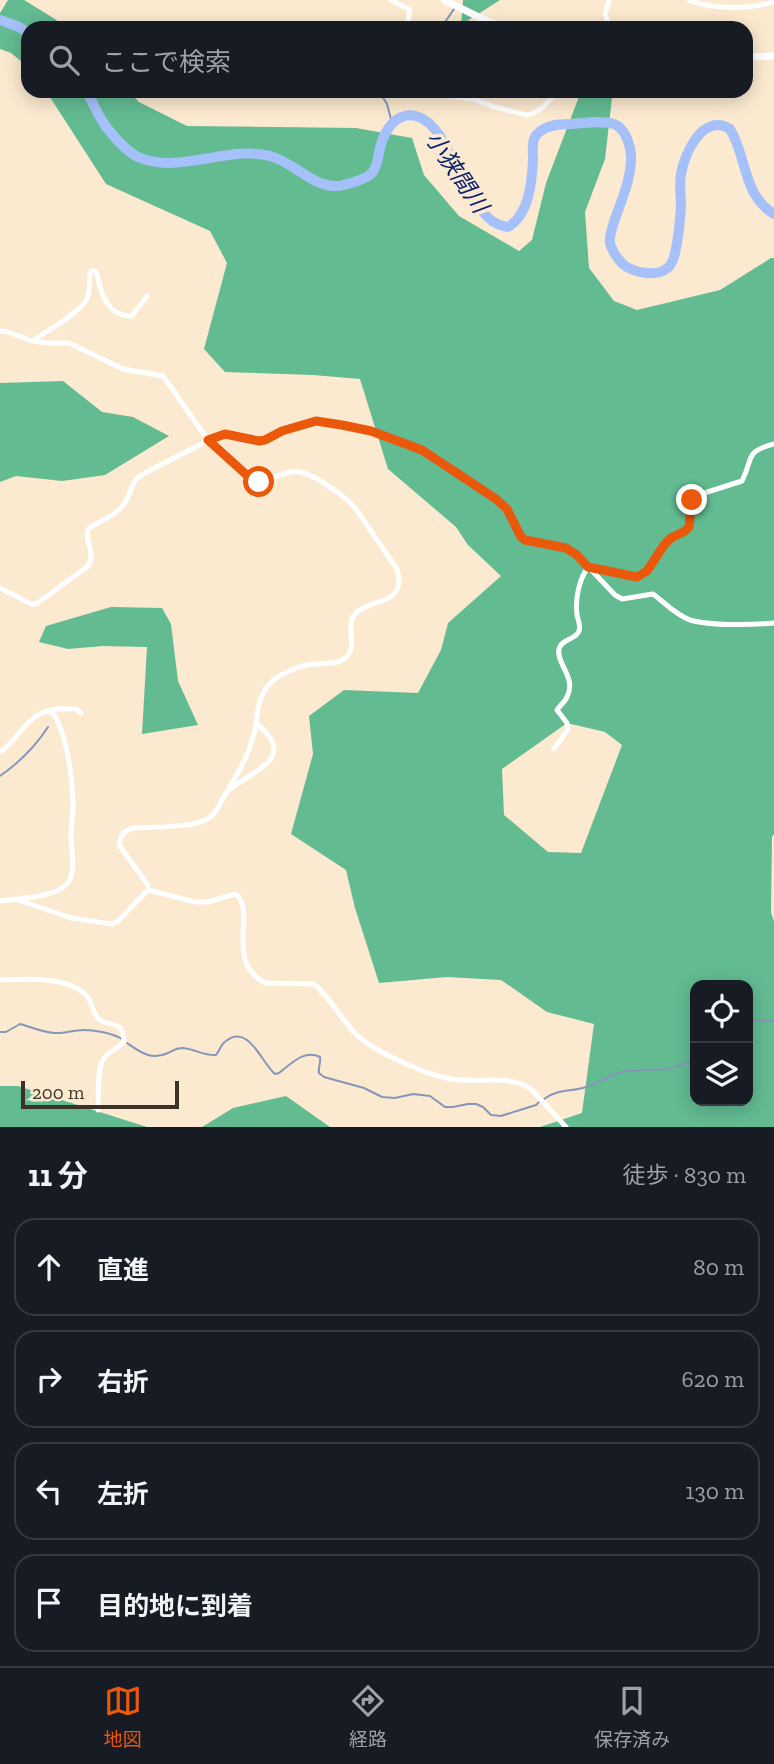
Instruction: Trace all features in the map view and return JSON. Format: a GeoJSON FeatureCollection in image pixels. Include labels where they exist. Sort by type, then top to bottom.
{"type":"FeatureCollection","features":[{"type":"Feature","properties":{"kind":"main road"},"geometry":{"type":"LineString","coordinates":[[444,0],[487,21]]}},
{"type":"Feature","properties":{"kind":"main road"},"geometry":{"type":"LineString","coordinates":[[753,57],[774,56]]}},
{"type":"Feature","properties":{"kind":"street"},"geometry":{"type":"LineString","coordinates":[[391,0],[410,10],[408,21]]}},
{"type":"Feature","properties":{"kind":"street"},"geometry":{"type":"LineString","coordinates":[[607,21],[605,15],[609,0]]}},
{"type":"Feature","properties":{"kind":"street"},"geometry":{"type":"LineString","coordinates":[[689,0],[708,6],[747,6],[774,2]]}},
{"type":"Feature","properties":{"kind":"street"},"geometry":{"type":"LineString","coordinates":[[466,98],[527,115],[539,110],[551,98]]}},
{"type":"Feature","properties":{"kind":"street"},"geometry":{"type":"LineString","coordinates":[[32,341],[63,321],[87,300],[91,271],[96,271],[102,296],[120,315],[132,316],[146,296]]}},
{"type":"Feature","properties":{"kind":"street"},"geometry":{"type":"LineString","coordinates":[[0,331],[32,341],[69,344],[123,369],[163,376],[208,440],[254,480],[266,481],[292,471],[304,472],[340,494],[356,509],[399,575],[398,585],[389,598],[357,611],[351,621],[352,648],[346,657],[333,663],[300,666],[270,681],[259,705],[252,745],[241,770],[217,810],[209,818],[196,823],[134,828],[122,834],[119,845],[148,885],[148,890],[117,922],[112,924],[71,918],[15,899]]}},
{"type":"Feature","properties":{"kind":"street"},"geometry":{"type":"LineString","coordinates":[[0,588],[31,604],[41,601],[91,562],[87,539],[89,528],[119,509],[135,479],[208,440],[225,434],[265,440],[282,431],[316,421],[371,431],[422,450],[496,499],[507,509],[525,540],[566,548],[577,555],[622,599],[653,594],[677,614],[691,620],[746,625],[774,623]]}},
{"type":"Feature","properties":{"kind":"street"},"geometry":{"type":"LineString","coordinates":[[588,567],[637,577],[647,571],[664,545],[689,527],[692,500],[695,496],[742,481],[753,451],[774,444]]}},
{"type":"Feature","properties":{"kind":"street"},"geometry":{"type":"LineString","coordinates":[[554,749],[568,729],[557,710],[567,697],[570,683],[559,648],[577,635],[580,629],[577,599],[581,577],[588,567]]}},
{"type":"Feature","properties":{"kind":"street"},"geometry":{"type":"LineString","coordinates":[[0,752],[8,747],[36,715],[57,709],[76,709],[80,713]]}},
{"type":"Feature","properties":{"kind":"street"},"geometry":{"type":"LineString","coordinates":[[0,901],[47,894],[70,881],[73,866],[73,806],[70,768],[59,724],[54,714],[47,711]]}},
{"type":"Feature","properties":{"kind":"street"},"geometry":{"type":"LineString","coordinates":[[227,793],[272,758],[273,741],[262,727],[256,724]]}},
{"type":"Feature","properties":{"kind":"street"},"geometry":{"type":"LineString","coordinates":[[148,890],[208,902],[235,894],[241,898],[243,904],[248,971],[260,980],[274,984],[314,984],[342,1020],[358,1037],[374,1048],[394,1059],[448,1079],[501,1080],[524,1085],[530,1088],[566,1127]]}},
{"type":"Feature","properties":{"kind":"street"},"geometry":{"type":"LineString","coordinates":[[0,980],[40,978],[82,991],[88,996],[97,1017],[117,1025],[124,1033],[124,1042],[105,1056],[101,1063],[98,1110]]}},
{"type":"Feature","properties":{"kind":"green space"},"geometry":{"type":"Polygon","coordinates":[[[8,0],[24,0],[57,21],[21,21],[21,61],[0,49],[0,13],[8,0]]]}},
{"type":"Feature","properties":{"kind":"green space"},"geometry":{"type":"Polygon","coordinates":[[[463,0],[500,0],[467,21],[461,21],[463,0]]]}},
{"type":"Feature","properties":{"kind":"green space"},"geometry":{"type":"Polygon","coordinates":[[[51,98],[135,98],[187,126],[356,128],[412,138],[424,175],[459,216],[519,251],[532,240],[546,183],[578,98],[612,98],[605,159],[585,212],[589,268],[614,301],[637,310],[720,290],[774,258],[774,834],[771,912],[774,922],[774,1127],[540,1127],[582,1113],[594,1024],[547,1012],[501,980],[447,977],[379,983],[346,870],[291,834],[313,754],[309,716],[344,690],[418,693],[441,650],[448,623],[501,576],[468,545],[456,527],[388,469],[360,379],[225,372],[204,349],[227,263],[210,231],[106,184],[51,98]],[[567,723],[502,769],[504,815],[548,852],[581,853],[622,745],[605,732],[567,723]]]}},
{"type":"Feature","properties":{"kind":"green space"},"geometry":{"type":"Polygon","coordinates":[[[63,381],[102,412],[133,417],[169,436],[105,475],[62,481],[16,476],[0,482],[0,383],[63,381]]]}},
{"type":"Feature","properties":{"kind":"green space"},"geometry":{"type":"Polygon","coordinates":[[[111,607],[162,608],[171,624],[178,681],[198,725],[142,734],[147,647],[103,646],[68,649],[39,642],[46,626],[111,607]]]}},
{"type":"Feature","properties":{"kind":"green space"},"geometry":{"type":"Polygon","coordinates":[[[0,1086],[18,1086],[147,1127],[0,1127],[0,1086]]]}},
{"type":"Feature","properties":{"kind":"green space"},"geometry":{"type":"Polygon","coordinates":[[[286,1096],[330,1127],[202,1127],[233,1108],[286,1096]]]}},
{"type":"Feature","properties":{"kind":"waterway"},"geometry":{"type":"LineString","coordinates":[[446,21],[454,9]]}},
{"type":"Feature","properties":{"kind":"waterway","name":"小狭間川"},"geometry":{"type":"LineString","coordinates":[[0,20],[21,28]]}},
{"type":"Feature","properties":{"kind":"waterway","name":"小狭間川"},"geometry":{"type":"LineString","coordinates":[[90,98],[107,128],[125,148],[138,157],[170,163],[237,154],[270,156],[315,180],[333,186],[354,182],[372,173],[388,129],[397,119],[416,116],[426,121],[442,139],[471,198],[490,219],[508,227],[521,215],[528,197],[532,178],[533,144],[537,134],[556,125],[598,122],[614,124],[626,137],[631,164],[610,243],[618,259],[638,272],[661,272],[671,264],[679,227],[683,165],[697,137],[712,126],[720,125],[730,129],[756,196],[774,214]]}},
{"type":"Feature","properties":{"kind":"waterway"},"geometry":{"type":"LineString","coordinates":[[383,98],[392,123]]}},
{"type":"Feature","properties":{"kind":"waterway"},"geometry":{"type":"LineString","coordinates":[[0,776],[27,754],[48,727]]}},
{"type":"Feature","properties":{"kind":"waterway"},"geometry":{"type":"LineString","coordinates":[[753,1020],[774,1021]]}},
{"type":"Feature","properties":{"kind":"waterway"},"geometry":{"type":"LineString","coordinates":[[0,1032],[6,1032],[20,1024],[54,1033],[98,1031],[122,1039]]}},
{"type":"Feature","properties":{"kind":"waterway"},"geometry":{"type":"LineString","coordinates":[[127,1043],[151,1056],[183,1048],[216,1055],[226,1041],[242,1037],[254,1047],[275,1074],[303,1056],[314,1055],[320,1057],[319,1073],[324,1077],[364,1088],[382,1097],[395,1098],[413,1094],[430,1096],[445,1107],[476,1104],[491,1115],[501,1116],[539,1102]]}},
{"type":"Feature","properties":{"kind":"waterway"},"geometry":{"type":"LineString","coordinates":[[544,1099],[554,1094],[580,1089],[621,1072],[670,1068],[690,1061]]}},
{"type":"Feature","properties":{"kind":"route"},"geometry":{"type":"LineString","coordinates":[[259,482],[250,478],[208,440],[225,434],[265,440],[282,431],[316,421],[371,431],[422,450],[496,499],[507,509],[525,540],[566,548],[588,567],[637,577],[647,571],[671,538],[689,527],[692,500]]}}]}
